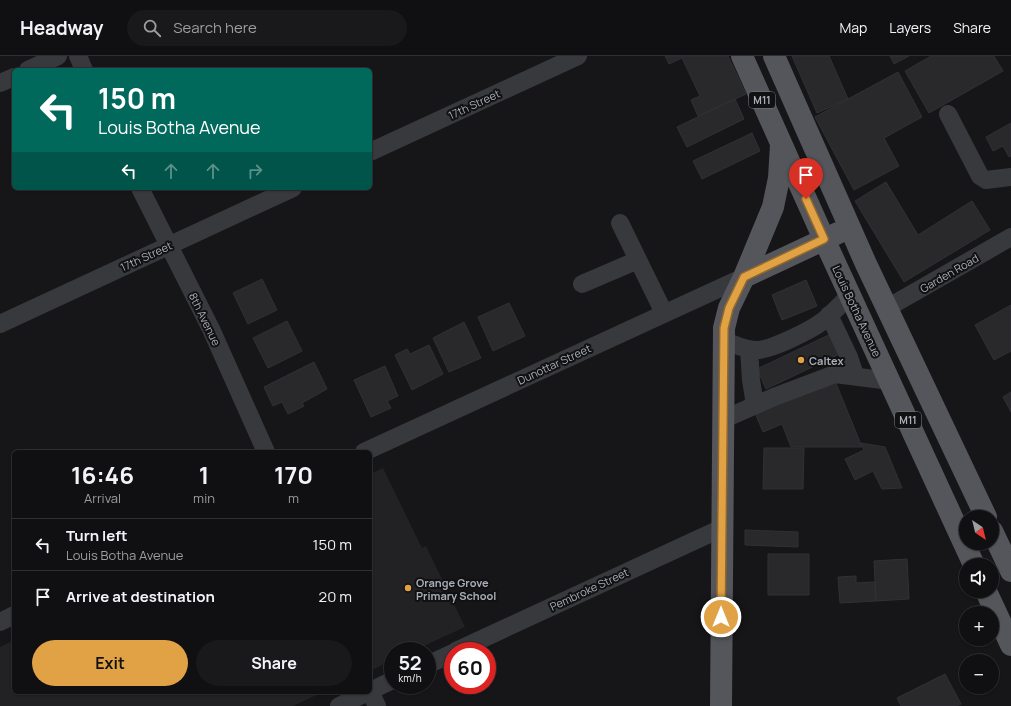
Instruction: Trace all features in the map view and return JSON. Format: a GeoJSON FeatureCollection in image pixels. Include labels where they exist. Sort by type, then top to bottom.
{"type":"FeatureCollection","features":[{"type":"Feature","properties":{"kind":"main road","name":"Louis Botha Avenue"},"geometry":{"type":"LineString","coordinates":[[742,56],[781,145],[971,558]]}},
{"type":"Feature","properties":{"kind":"main road","name":"M11"},"geometry":{"type":"LineString","coordinates":[[774,56],[794,104],[887,308],[983,510]]}},
{"type":"Feature","properties":{"kind":"main road"},"geometry":{"type":"LineString","coordinates":[[721,706],[722,339],[729,308],[744,277],[772,207],[779,178],[781,145]]}},
{"type":"Feature","properties":{"kind":"main road"},"geometry":{"type":"LineString","coordinates":[[744,277],[850,227]]}},
{"type":"Feature","properties":{"kind":"main road"},"geometry":{"type":"LineString","coordinates":[[999,546],[1011,571]]}},
{"type":"Feature","properties":{"kind":"main road"},"geometry":{"type":"LineString","coordinates":[[989,598],[1011,645]]}},
{"type":"Feature","properties":{"kind":"street"},"geometry":{"type":"LineString","coordinates":[[32,68],[58,56]]}},
{"type":"Feature","properties":{"kind":"street"},"geometry":{"type":"LineString","coordinates":[[78,56],[83,68]]}},
{"type":"Feature","properties":{"kind":"street","name":"17th Street"},"geometry":{"type":"LineString","coordinates":[[372,151],[578,56]]}},
{"type":"Feature","properties":{"kind":"street"},"geometry":{"type":"LineString","coordinates":[[0,83],[12,77]]}},
{"type":"Feature","properties":{"kind":"street"},"geometry":{"type":"LineString","coordinates":[[948,114],[980,176],[986,180],[1011,177]]}},
{"type":"Feature","properties":{"kind":"street","name":"8th Avenue"},"geometry":{"type":"LineString","coordinates":[[141,190],[211,330],[265,450]]}},
{"type":"Feature","properties":{"kind":"street","name":"17th Street"},"geometry":{"type":"LineString","coordinates":[[0,324],[289,190]]}},
{"type":"Feature","properties":{"kind":"street"},"geometry":{"type":"LineString","coordinates":[[620,223],[664,313]]}},
{"type":"Feature","properties":{"kind":"street","name":"Garden Road"},"geometry":{"type":"LineString","coordinates":[[887,308],[1011,237]]}},
{"type":"Feature","properties":{"kind":"street"},"geometry":{"type":"LineString","coordinates":[[582,284],[638,260]]}},
{"type":"Feature","properties":{"kind":"street","name":"Dunottar Street"},"geometry":{"type":"LineString","coordinates":[[368,450],[744,277]]}},
{"type":"Feature","properties":{"kind":"street"},"geometry":{"type":"LineString","coordinates":[[722,339],[736,346],[748,349],[765,349],[822,322],[850,295]]}},
{"type":"Feature","properties":{"kind":"street"},"geometry":{"type":"LineString","coordinates":[[829,315],[855,376]]}},
{"type":"Feature","properties":{"kind":"street"},"geometry":{"type":"LineString","coordinates":[[748,349],[751,380],[756,405]]}},
{"type":"Feature","properties":{"kind":"street"},"geometry":{"type":"LineString","coordinates":[[722,420],[835,374],[890,381]]}},
{"type":"Feature","properties":{"kind":"street","name":"Pembroke Street"},"geometry":{"type":"LineString","coordinates":[[475,642],[722,528]]}},
{"type":"Feature","properties":{"kind":"street"},"geometry":{"type":"LineString","coordinates":[[0,622],[12,616]]}},
{"type":"Feature","properties":{"kind":"street"},"geometry":{"type":"LineString","coordinates":[[372,690],[384,684]]}},
{"type":"Feature","properties":{"kind":"street"},"geometry":{"type":"LineString","coordinates":[[339,706],[364,694]]}},
{"type":"Feature","properties":{"kind":"street"},"geometry":{"type":"LineString","coordinates":[[371,694],[377,706]]}},
{"type":"Feature","properties":{"kind":"shaded area","name":"Orange Grove Primary School"},"geometry":{"type":"Polygon","coordinates":[[[383,468],[422,548],[426,546],[465,627],[432,642],[384,642],[384,664],[372,670],[372,473],[383,468]]]}},
{"type":"Feature","properties":{"kind":"shaded area"},"geometry":{"type":"Polygon","coordinates":[[[12,641],[12,694],[319,694],[293,706],[0,706],[0,647],[12,641]]]}},
{"type":"Feature","properties":{"kind":"building"},"geometry":{"type":"Polygon","coordinates":[[[665,56],[728,56],[746,94],[698,116],[691,100],[700,96],[682,58],[669,64],[665,56]]]}},
{"type":"Feature","properties":{"kind":"building"},"geometry":{"type":"Polygon","coordinates":[[[792,56],[829,56],[848,99],[817,113],[792,56]]]}},
{"type":"Feature","properties":{"kind":"building"},"geometry":{"type":"Polygon","coordinates":[[[890,56],[909,56],[894,64],[890,56]]]}},
{"type":"Feature","properties":{"kind":"building"},"geometry":{"type":"Polygon","coordinates":[[[931,56],[994,56],[1003,71],[929,113],[905,71],[931,56]]]}},
{"type":"Feature","properties":{"kind":"building"},"geometry":{"type":"Polygon","coordinates":[[[898,72],[922,117],[884,138],[899,166],[854,190],[815,117],[898,72]]]}},
{"type":"Feature","properties":{"kind":"building"},"geometry":{"type":"Polygon","coordinates":[[[735,99],[744,119],[687,147],[677,127],[735,99]]]}},
{"type":"Feature","properties":{"kind":"building"},"geometry":{"type":"Polygon","coordinates":[[[1011,123],[1011,156],[1009,157],[1003,146],[993,151],[986,137],[1011,123]]]}},
{"type":"Feature","properties":{"kind":"building"},"geometry":{"type":"Polygon","coordinates":[[[752,133],[760,151],[702,179],[693,161],[752,133]]]}},
{"type":"Feature","properties":{"kind":"building"},"geometry":{"type":"Polygon","coordinates":[[[886,182],[918,235],[972,201],[990,230],[904,282],[855,201],[886,182]]]}},
{"type":"Feature","properties":{"kind":"building"},"geometry":{"type":"Polygon","coordinates":[[[262,279],[277,310],[248,324],[233,293],[262,279]]]}},
{"type":"Feature","properties":{"kind":"building"},"geometry":{"type":"Polygon","coordinates":[[[806,280],[817,306],[782,320],[772,295],[806,280]]]}},
{"type":"Feature","properties":{"kind":"building"},"geometry":{"type":"Polygon","coordinates":[[[509,303],[525,336],[493,351],[478,317],[509,303]]]}},
{"type":"Feature","properties":{"kind":"building"},"geometry":{"type":"Polygon","coordinates":[[[1011,305],[1011,351],[994,360],[975,325],[1011,305]]]}},
{"type":"Feature","properties":{"kind":"building"},"geometry":{"type":"Polygon","coordinates":[[[287,321],[302,351],[268,368],[253,338],[287,321]]]}},
{"type":"Feature","properties":{"kind":"building"},"geometry":{"type":"Polygon","coordinates":[[[464,322],[481,358],[449,372],[433,338],[464,322]]]}},
{"type":"Feature","properties":{"kind":"building","name":"Caltex"},"geometry":{"type":"Polygon","coordinates":[[[835,332],[846,351],[766,389],[757,369],[835,332]]]}},
{"type":"Feature","properties":{"kind":"building"},"geometry":{"type":"Polygon","coordinates":[[[429,345],[443,374],[412,390],[395,355],[407,349],[410,354],[429,345]]]}},
{"type":"Feature","properties":{"kind":"building"},"geometry":{"type":"Polygon","coordinates":[[[314,362],[327,389],[302,403],[304,406],[288,414],[282,402],[273,406],[264,387],[314,362]]]}},
{"type":"Feature","properties":{"kind":"building"},"geometry":{"type":"Polygon","coordinates":[[[385,366],[398,396],[387,401],[391,408],[371,417],[354,380],[385,366]]]}},
{"type":"Feature","properties":{"kind":"building"},"geometry":{"type":"Polygon","coordinates":[[[833,376],[862,447],[791,447],[782,424],[763,432],[753,408],[833,376]]]}},
{"type":"Feature","properties":{"kind":"building"},"geometry":{"type":"Polygon","coordinates":[[[1011,392],[1011,412],[1003,397],[1011,392]]]}},
{"type":"Feature","properties":{"kind":"building"},"geometry":{"type":"Polygon","coordinates":[[[861,443],[885,447],[902,488],[882,489],[873,471],[855,480],[845,459],[864,450],[861,443]]]}},
{"type":"Feature","properties":{"kind":"building"},"geometry":{"type":"Polygon","coordinates":[[[764,448],[804,448],[803,489],[763,489],[764,448]]]}},
{"type":"Feature","properties":{"kind":"building"},"geometry":{"type":"Polygon","coordinates":[[[745,530],[798,532],[798,547],[745,545],[745,530]]]}},
{"type":"Feature","properties":{"kind":"building"},"geometry":{"type":"Polygon","coordinates":[[[768,554],[809,554],[809,595],[768,595],[768,554]]]}},
{"type":"Feature","properties":{"kind":"building"},"geometry":{"type":"Polygon","coordinates":[[[907,559],[909,599],[876,601],[874,561],[907,559]]]}},
{"type":"Feature","properties":{"kind":"building"},"geometry":{"type":"Polygon","coordinates":[[[856,576],[856,583],[875,582],[876,601],[840,603],[838,577],[856,576]]]}},
{"type":"Feature","properties":{"kind":"building"},"geometry":{"type":"Polygon","coordinates":[[[945,674],[961,704],[956,706],[901,706],[897,698],[945,674]]]}},
{"type":"Feature","properties":{"kind":"place","name":"Caltex"},"geometry":{"type":"Point","coordinates":[801,360]}},
{"type":"Feature","properties":{"kind":"place","name":"Orange Grove Primary School"},"geometry":{"type":"Point","coordinates":[408,588]}},
{"type":"Feature","properties":{"kind":"route"},"geometry":{"type":"LineString","coordinates":[[721,617],[722,339],[724,328],[729,308],[744,277],[824,239],[806,199]]}}]}
